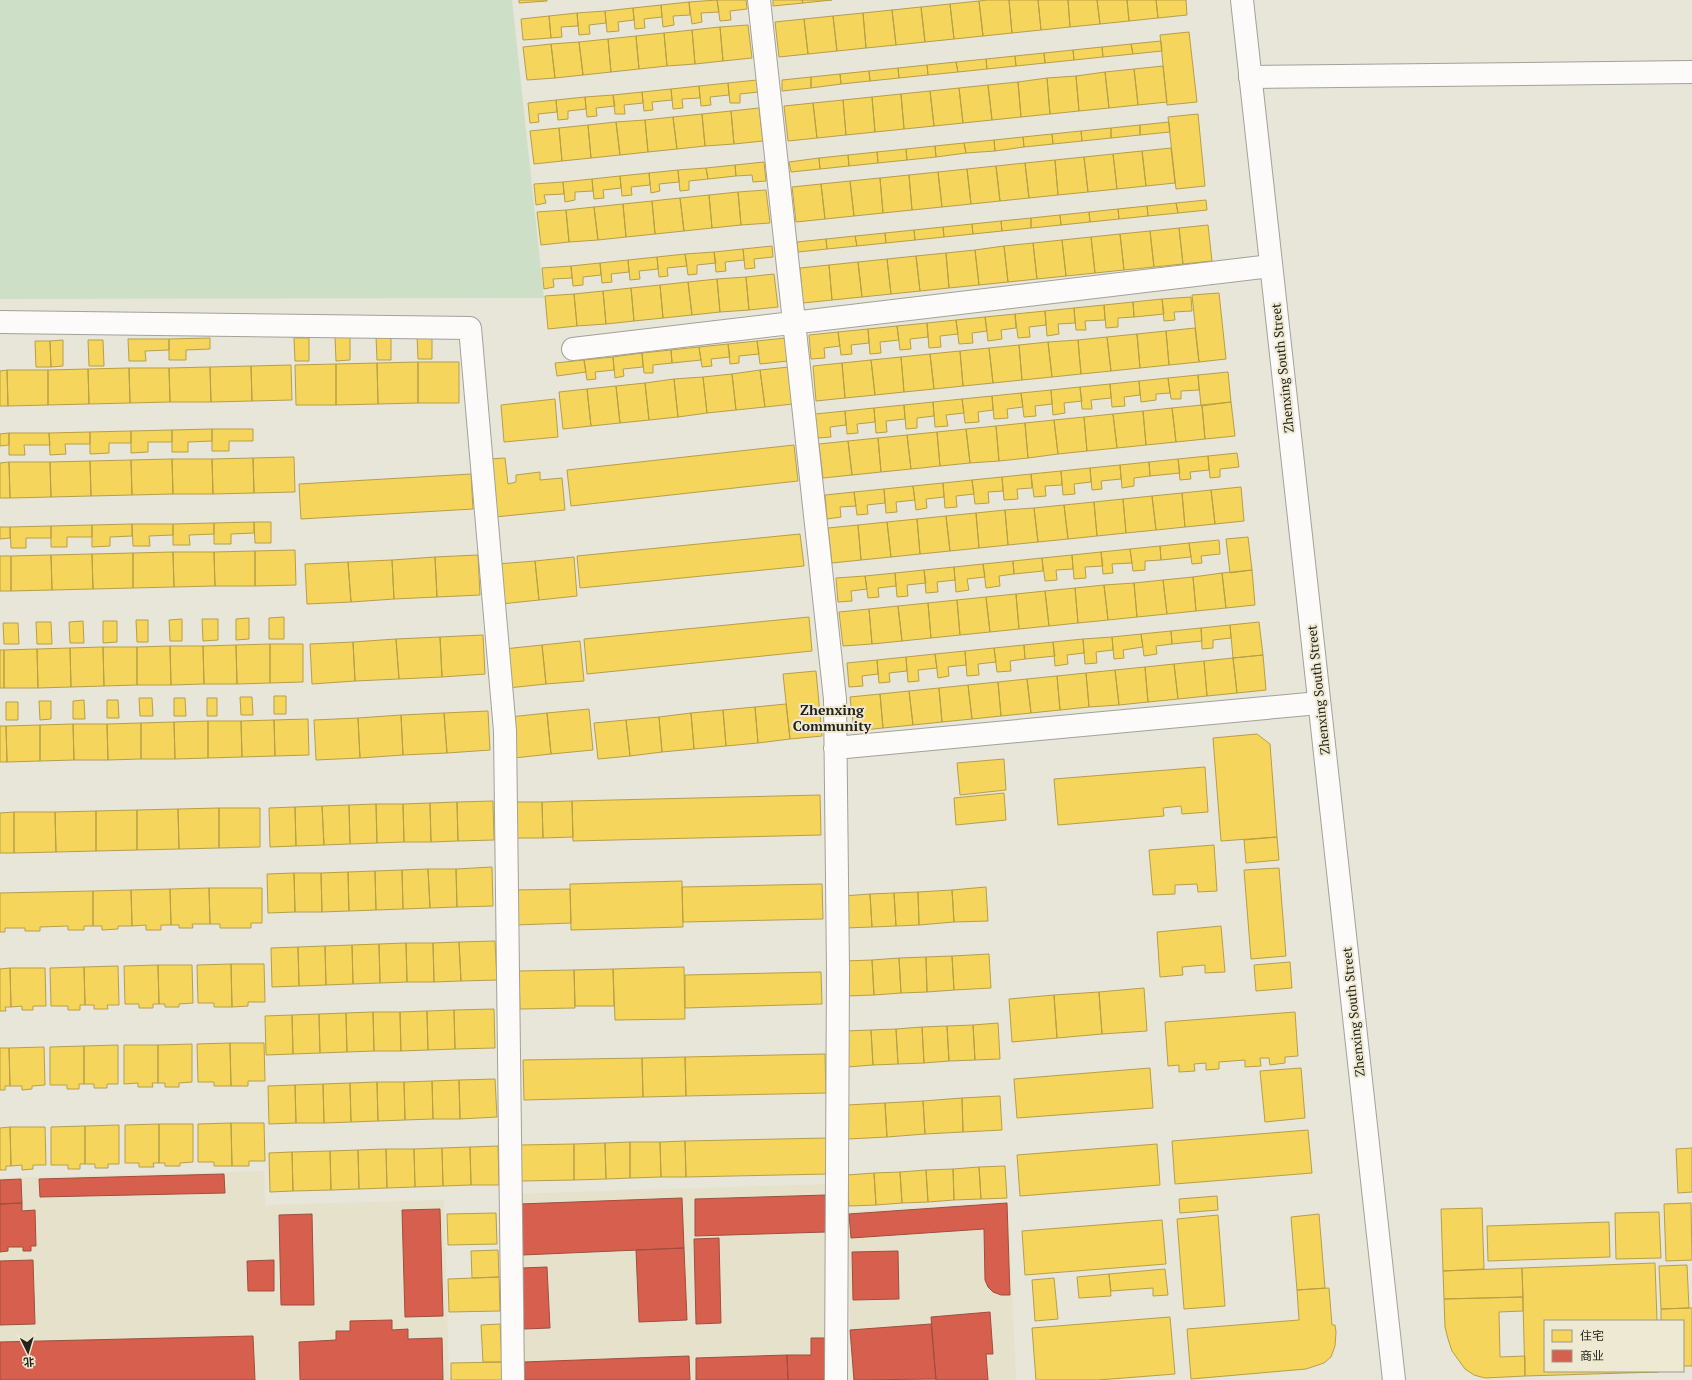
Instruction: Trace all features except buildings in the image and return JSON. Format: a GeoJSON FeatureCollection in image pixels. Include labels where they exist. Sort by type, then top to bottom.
{"type":"FeatureCollection","features":[{"type":"Feature","properties":{"kind":"street"},"geometry":{"type":"LineString","coordinates":[[759,0],[835,699],[838,970],[836,1380]]}},
{"type":"Feature","properties":{"kind":"street","name":"Zhenxing South Street"},"geometry":{"type":"LineString","coordinates":[[1242,0],[1394,1380]]}},
{"type":"Feature","properties":{"kind":"street"},"geometry":{"type":"LineString","coordinates":[[1250,77],[1692,72]]}},
{"type":"Feature","properties":{"kind":"street"},"geometry":{"type":"LineString","coordinates":[[573,349],[1271,266]]}},
{"type":"Feature","properties":{"kind":"street"},"geometry":{"type":"LineString","coordinates":[[0,322],[470,328],[505,730],[513,1380]]}},
{"type":"Feature","properties":{"kind":"street"},"geometry":{"type":"LineString","coordinates":[[835,748],[1319,703]]}},
{"type":"Feature","properties":{"kind":"shaded area"},"geometry":{"type":"Polygon","coordinates":[[[264,1171],[265,1205],[444,1200],[449,1380],[0,1380],[0,1178],[264,1171]]]}},
{"type":"Feature","properties":{"kind":"shaded area"},"geometry":{"type":"Polygon","coordinates":[[[829,1184],[829,1380],[521,1380],[515,1194],[829,1184]]]}},
{"type":"Feature","properties":{"kind":"shaded area"},"geometry":{"type":"Polygon","coordinates":[[[1008,1202],[1016,1380],[852,1380],[847,1212],[1008,1202]]]}},
{"type":"Feature","properties":{"kind":"green space"},"geometry":{"type":"Polygon","coordinates":[[[0,0],[512,0],[544,298],[0,299],[0,0]]]}},
{"type":"Feature","properties":{"kind":"district","name":"Zhenxing Community"},"geometry":{"type":"Point","coordinates":[832,718]}}]}
